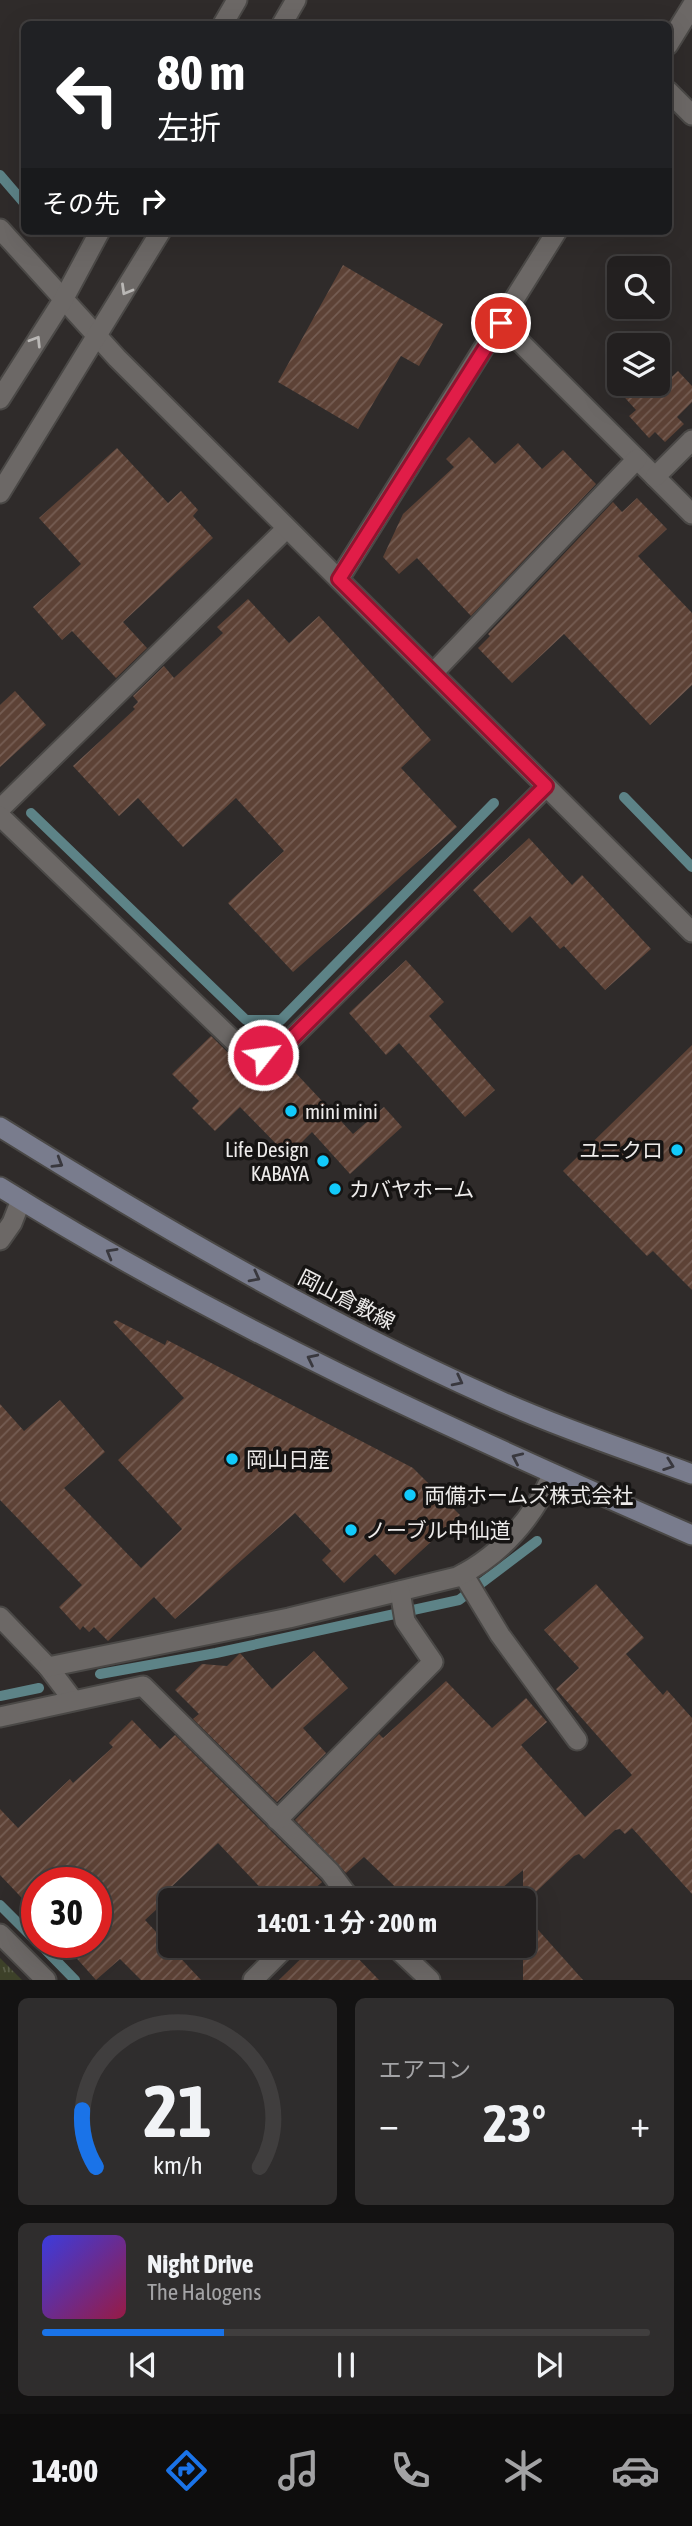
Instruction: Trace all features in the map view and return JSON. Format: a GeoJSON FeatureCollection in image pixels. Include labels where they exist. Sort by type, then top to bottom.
{"type":"FeatureCollection","features":[{"type":"Feature","properties":{"kind":"main road","name":"岡山倉敷線"},"geometry":{"type":"LineString","coordinates":[[0,1127],[236,1267],[488,1396],[573,1431],[692,1474]]}},
{"type":"Feature","properties":{"kind":"main road"},"geometry":{"type":"LineString","coordinates":[[0,1187],[155,1279],[312,1359],[553,1474],[692,1535]]}},
{"type":"Feature","properties":{"kind":"street"},"geometry":{"type":"LineString","coordinates":[[225,21],[237,0]]}},
{"type":"Feature","properties":{"kind":"street"},"geometry":{"type":"LineString","coordinates":[[284,21],[296,0]]}},
{"type":"Feature","properties":{"kind":"street"},"geometry":{"type":"LineString","coordinates":[[672,38],[692,6]]}},
{"type":"Feature","properties":{"kind":"street"},"geometry":{"type":"LineString","coordinates":[[672,95],[692,115]]}},
{"type":"Feature","properties":{"kind":"street"},"geometry":{"type":"LineString","coordinates":[[0,229],[98,337],[286,529],[692,932]]}},
{"type":"Feature","properties":{"kind":"street"},"geometry":{"type":"LineString","coordinates":[[0,399],[63,300],[98,235]]}},
{"type":"Feature","properties":{"kind":"street"},"geometry":{"type":"LineString","coordinates":[[0,493],[159,235]]}},
{"type":"Feature","properties":{"kind":"street"},"geometry":{"type":"LineString","coordinates":[[339,579],[554,235]]}},
{"type":"Feature","properties":{"kind":"street"},"geometry":{"type":"LineString","coordinates":[[501,323],[692,514]]}},
{"type":"Feature","properties":{"kind":"street"},"geometry":{"type":"LineString","coordinates":[[655,477],[692,440]]}},
{"type":"Feature","properties":{"kind":"street"},"geometry":{"type":"LineString","coordinates":[[433,673],[637,459]]}},
{"type":"Feature","properties":{"kind":"street"},"geometry":{"type":"LineString","coordinates":[[0,809],[286,529]]}},
{"type":"Feature","properties":{"kind":"street"},"geometry":{"type":"LineString","coordinates":[[0,816],[237,1044],[263,1055],[281,1049],[546,786]]}},
{"type":"Feature","properties":{"kind":"street"},"geometry":{"type":"LineString","coordinates":[[0,1240],[12,1223],[21,1200]]}},
{"type":"Feature","properties":{"kind":"street"},"geometry":{"type":"LineString","coordinates":[[48,1667],[289,1618],[403,1606],[469,1586],[479,1566],[537,1507],[553,1474]]}},
{"type":"Feature","properties":{"kind":"street"},"geometry":{"type":"LineString","coordinates":[[469,1586],[577,1740]]}},
{"type":"Feature","properties":{"kind":"street"},"geometry":{"type":"LineString","coordinates":[[277,1820],[433,1662],[403,1606]]}},
{"type":"Feature","properties":{"kind":"street"},"geometry":{"type":"LineString","coordinates":[[0,1617],[48,1667],[73,1700]]}},
{"type":"Feature","properties":{"kind":"street"},"geometry":{"type":"LineString","coordinates":[[0,1717],[143,1686],[330,1872],[337,1888]]}},
{"type":"Feature","properties":{"kind":"street"},"geometry":{"type":"LineString","coordinates":[[0,1934],[46,1980]]}},
{"type":"Feature","properties":{"kind":"street"},"geometry":{"type":"LineString","coordinates":[[253,1980],[275,1958]]}},
{"type":"Feature","properties":{"kind":"street"},"geometry":{"type":"LineString","coordinates":[[407,1958],[430,1980]]}},
{"type":"Feature","properties":{"kind":"green space"},"geometry":{"type":"Polygon","coordinates":[[[0,1958],[22,1980],[0,1980],[0,1958]]]}},
{"type":"Feature","properties":{"kind":"building"},"geometry":{"type":"Polygon","coordinates":[[[343,265],[443,324],[419,366],[401,356],[358,429],[278,382],[343,265]]]}},
{"type":"Feature","properties":{"kind":"building"},"geometry":{"type":"Polygon","coordinates":[[[678,371],[692,386],[692,402],[677,417],[684,424],[665,442],[655,432],[649,438],[629,416],[636,410],[623,396],[670,396],[670,379],[678,371]]]}},
{"type":"Feature","properties":{"kind":"building"},"geometry":{"type":"Polygon","coordinates":[[[469,437],[495,464],[518,443],[542,469],[563,450],[596,484],[471,616],[417,558],[399,574],[383,557],[403,514],[454,467],[446,459],[469,437]]]}},
{"type":"Feature","properties":{"kind":"building"},"geometry":{"type":"Polygon","coordinates":[[[117,448],[168,503],[181,491],[198,510],[193,516],[213,538],[123,622],[147,648],[116,678],[72,631],[62,640],[33,607],[81,564],[39,518],[117,448]]]}},
{"type":"Feature","properties":{"kind":"building"},"geometry":{"type":"Polygon","coordinates":[[[637,498],[667,529],[638,556],[692,613],[692,685],[650,725],[564,634],[512,683],[478,648],[490,636],[488,634],[613,502],[622,512],[637,498]]]}},
{"type":"Feature","properties":{"kind":"building"},"geometry":{"type":"Polygon","coordinates":[[[248,599],[289,643],[319,616],[342,641],[431,740],[401,768],[457,827],[293,972],[228,903],[284,851],[236,798],[183,847],[138,798],[119,816],[73,766],[135,709],[133,707],[138,702],[133,696],[164,666],[174,678],[223,633],[217,627],[248,599]]]}},
{"type":"Feature","properties":{"kind":"building"},"geometry":{"type":"Polygon","coordinates":[[[15,691],[46,725],[0,767],[0,705],[15,691]]]}},
{"type":"Feature","properties":{"kind":"building"},"geometry":{"type":"Polygon","coordinates":[[[529,838],[572,885],[582,875],[651,949],[605,990],[564,946],[560,949],[530,916],[512,933],[473,890],[529,838]]]}},
{"type":"Feature","properties":{"kind":"building"},"geometry":{"type":"Polygon","coordinates":[[[406,960],[444,1002],[429,1016],[495,1090],[465,1117],[399,1043],[386,1055],[349,1013],[406,960]]]}},
{"type":"Feature","properties":{"kind":"building"},"geometry":{"type":"Polygon","coordinates":[[[211,1036],[267,1091],[291,1068],[353,1134],[384,1107],[402,1127],[350,1174],[312,1132],[288,1156],[240,1107],[215,1131],[192,1108],[199,1101],[172,1074],[211,1036]]]}},
{"type":"Feature","properties":{"kind":"building"},"geometry":{"type":"Polygon","coordinates":[[[692,1045],[692,1290],[653,1251],[647,1256],[563,1171],[692,1045]]]}},
{"type":"Feature","properties":{"kind":"building"},"geometry":{"type":"Polygon","coordinates":[[[116,1320],[165,1345],[167,1340],[413,1468],[460,1515],[395,1575],[375,1554],[344,1583],[322,1560],[331,1551],[295,1513],[175,1619],[154,1597],[108,1641],[94,1627],[89,1632],[83,1626],[80,1630],[59,1607],[82,1585],[0,1500],[0,1404],[24,1431],[60,1400],[105,1452],[64,1488],[141,1568],[182,1529],[118,1460],[184,1398],[113,1322],[116,1320]]]}},
{"type":"Feature","properties":{"kind":"building"},"geometry":{"type":"Polygon","coordinates":[[[596,1584],[644,1638],[626,1654],[663,1695],[667,1690],[692,1718],[692,1894],[632,1828],[625,1834],[620,1829],[615,1830],[584,1859],[579,1854],[574,1856],[536,1892],[536,1888],[523,1888],[523,1870],[502,1888],[396,1888],[364,1857],[346,1873],[295,1820],[379,1734],[383,1738],[446,1681],[492,1728],[526,1698],[547,1722],[521,1745],[585,1817],[632,1775],[556,1689],[579,1668],[544,1630],[596,1584]]]}},
{"type":"Feature","properties":{"kind":"building"},"geometry":{"type":"Polygon","coordinates":[[[314,1651],[348,1688],[303,1728],[326,1753],[277,1802],[193,1719],[199,1714],[175,1690],[202,1664],[227,1666],[240,1653],[272,1689],[314,1651]]]}},
{"type":"Feature","properties":{"kind":"building"},"geometry":{"type":"Polygon","coordinates":[[[132,1720],[160,1749],[175,1735],[322,1882],[315,1888],[261,1888],[218,1843],[170,1888],[158,1888],[158,1908],[145,1920],[158,1934],[158,1958],[180,1958],[201,1980],[141,1980],[120,1959],[96,1980],[76,1958],[112,1958],[112,1867],[21,1867],[21,1897],[0,1875],[0,1809],[18,1828],[70,1779],[73,1783],[113,1747],[109,1743],[132,1720]]]}},
{"type":"Feature","properties":{"kind":"building"},"geometry":{"type":"Polygon","coordinates":[[[536,1928],[583,1980],[523,1980],[523,1958],[536,1958],[536,1928]]]}},
{"type":"Feature","properties":{"kind":"building"},"geometry":{"type":"Polygon","coordinates":[[[302,1958],[358,1958],[379,1980],[279,1980],[302,1958]]]}},
{"type":"Feature","properties":{"kind":"waterway"},"geometry":{"type":"LineString","coordinates":[[0,175],[21,200]]}},
{"type":"Feature","properties":{"kind":"waterway"},"geometry":{"type":"LineString","coordinates":[[624,797],[692,867]]}},
{"type":"Feature","properties":{"kind":"waterway"},"geometry":{"type":"LineString","coordinates":[[31,813],[246,1020],[281,1020],[494,803]]}},
{"type":"Feature","properties":{"kind":"waterway"},"geometry":{"type":"LineString","coordinates":[[100,1674],[216,1653],[459,1600],[537,1541]]}},
{"type":"Feature","properties":{"kind":"waterway"},"geometry":{"type":"LineString","coordinates":[[0,1696],[39,1688]]}},
{"type":"Feature","properties":{"kind":"waterway"},"geometry":{"type":"LineString","coordinates":[[0,1905],[21,1926]]}},
{"type":"Feature","properties":{"kind":"waterway"},"geometry":{"type":"LineString","coordinates":[[54,1958],[75,1980]]}},
{"type":"Feature","properties":{"kind":"place","name":"mini mini"},"geometry":{"type":"Point","coordinates":[291,1111]}},
{"type":"Feature","properties":{"kind":"place","name":"ユニクロ"},"geometry":{"type":"Point","coordinates":[677,1150]}},
{"type":"Feature","properties":{"kind":"place","name":"Life Design KABAYA"},"geometry":{"type":"Point","coordinates":[323,1161]}},
{"type":"Feature","properties":{"kind":"place","name":"カバヤホーム"},"geometry":{"type":"Point","coordinates":[335,1189]}},
{"type":"Feature","properties":{"kind":"place","name":"岡山日産"},"geometry":{"type":"Point","coordinates":[232,1459]}},
{"type":"Feature","properties":{"kind":"place","name":"両備ホームズ株式会社"},"geometry":{"type":"Point","coordinates":[410,1495]}},
{"type":"Feature","properties":{"kind":"place","name":"ノーブル中仙道"},"geometry":{"type":"Point","coordinates":[351,1530]}},
{"type":"Feature","properties":{"kind":"route"},"geometry":{"type":"LineString","coordinates":[[263,1055],[281,1049],[546,786],[339,579],[501,323]]}}]}
